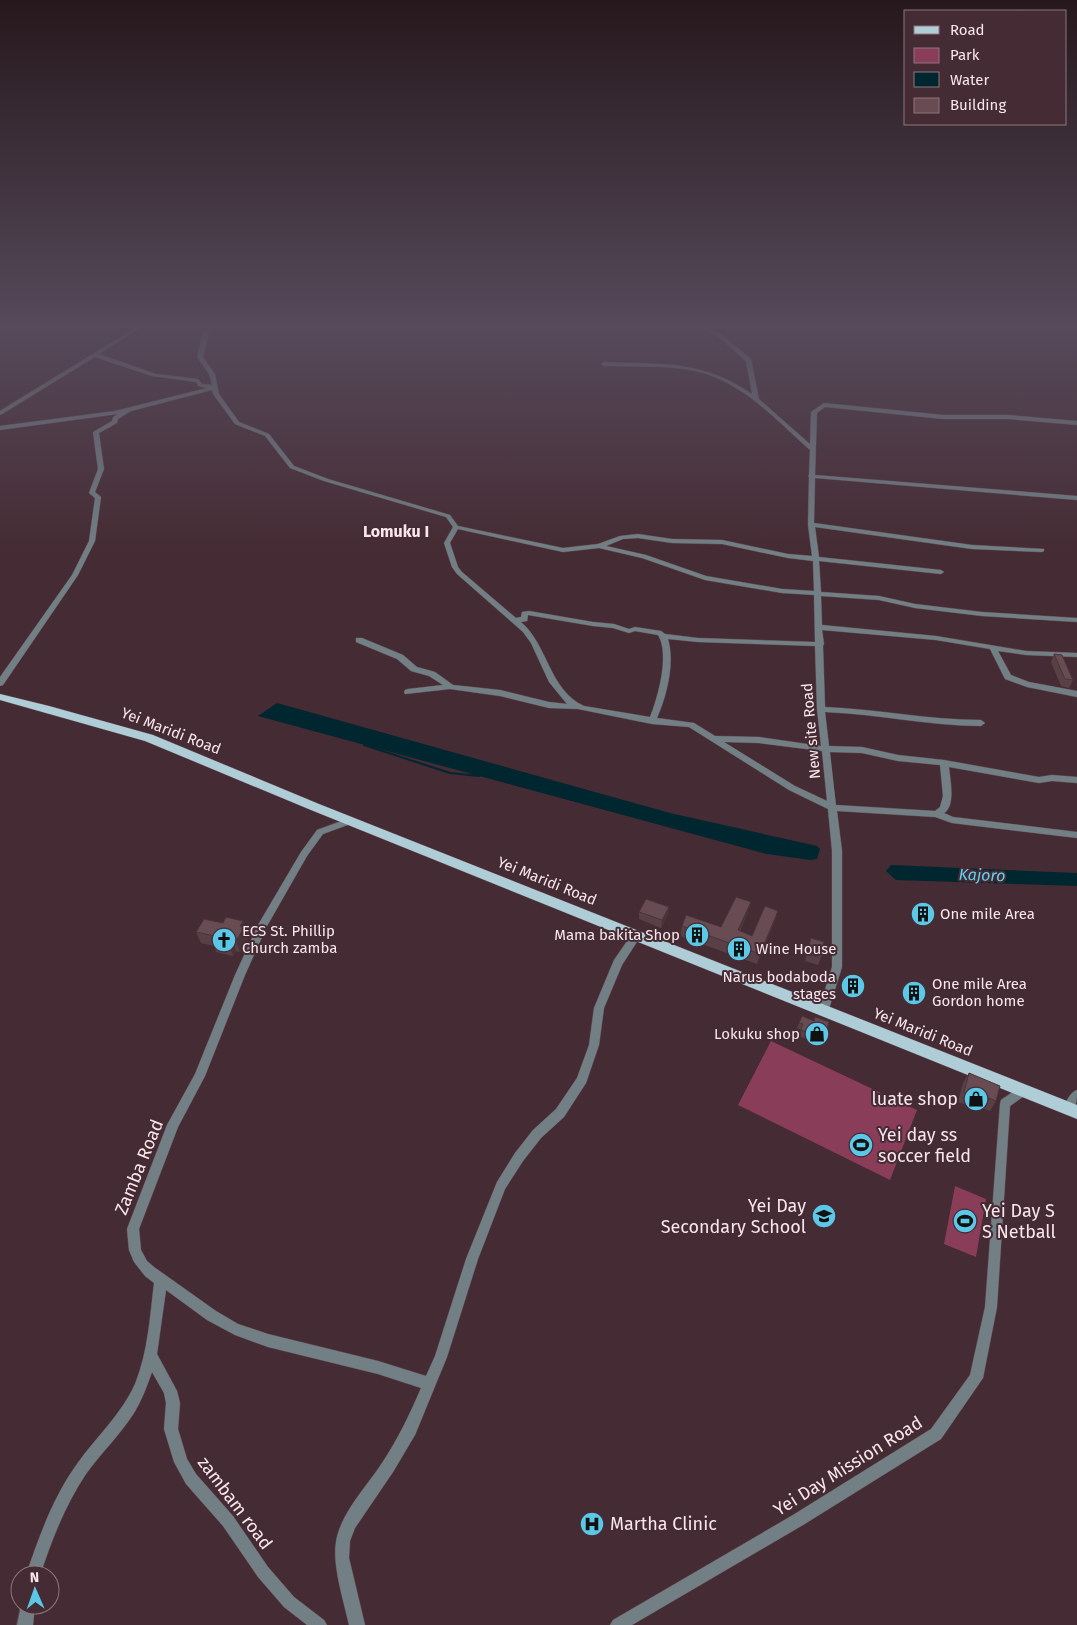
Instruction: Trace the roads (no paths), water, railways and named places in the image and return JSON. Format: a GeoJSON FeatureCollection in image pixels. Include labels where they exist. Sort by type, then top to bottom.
{"type":"FeatureCollection","features":[{"type":"Feature","properties":{"kind":"main road","name":"Yei Maridi Road"},"geometry":{"type":"LineString","coordinates":[[0,697],[149,738],[350,821],[637,934],[1073,1110]]}},
{"type":"Feature","properties":{"kind":"street"},"geometry":{"type":"LineString","coordinates":[[0,413],[20,401]]}},
{"type":"Feature","properties":{"kind":"street"},"geometry":{"type":"LineString","coordinates":[[0,428],[52,423],[130,409],[163,401]]}},
{"type":"Feature","properties":{"kind":"street"},"geometry":{"type":"LineString","coordinates":[[222,401],[237,423],[267,435],[292,467],[326,480],[442,514],[451,520],[456,527],[495,534],[550,549],[576,550],[598,546],[622,537],[638,536],[672,541],[722,542],[773,554],[941,572]]}},
{"type":"Feature","properties":{"kind":"street"},"geometry":{"type":"LineString","coordinates":[[758,401],[812,449]]}},
{"type":"Feature","properties":{"kind":"street"},"geometry":{"type":"LineString","coordinates":[[812,449],[814,412],[824,406],[858,406],[943,417],[1016,417],[1077,423]]}},
{"type":"Feature","properties":{"kind":"street"},"geometry":{"type":"LineString","coordinates":[[0,683],[75,575],[92,541],[98,497],[92,493],[101,469],[96,432],[115,422],[115,418],[130,409]]}},
{"type":"Feature","properties":{"kind":"street","name":"New site Road"},"geometry":{"type":"LineString","coordinates":[[812,449],[811,525],[816,559],[818,595],[821,709],[837,851],[837,967],[824,1009]]}},
{"type":"Feature","properties":{"kind":"street"},"geometry":{"type":"LineString","coordinates":[[811,476],[1077,498]]}},
{"type":"Feature","properties":{"kind":"street"},"geometry":{"type":"LineString","coordinates":[[811,525],[972,547],[1042,550]]}},
{"type":"Feature","properties":{"kind":"street"},"geometry":{"type":"LineString","coordinates":[[456,527],[447,543],[455,567],[464,578],[526,630],[535,642],[553,682],[562,695],[571,703],[582,708]]}},
{"type":"Feature","properties":{"kind":"street"},"geometry":{"type":"LineString","coordinates":[[598,546],[644,556],[705,578],[782,591],[879,598],[915,606],[982,614],[1077,620]]}},
{"type":"Feature","properties":{"kind":"street"},"geometry":{"type":"LineString","coordinates":[[515,620],[524,619],[525,614],[529,613],[614,626],[630,631],[635,628],[658,632],[665,636],[698,640],[820,644]]}},
{"type":"Feature","properties":{"kind":"street"},"geometry":{"type":"LineString","coordinates":[[819,627],[936,638],[1026,653],[1077,655]]}},
{"type":"Feature","properties":{"kind":"street"},"geometry":{"type":"LineString","coordinates":[[652,721],[658,710],[666,668],[665,636]]}},
{"type":"Feature","properties":{"kind":"street"},"geometry":{"type":"LineString","coordinates":[[359,640],[400,657],[414,668],[432,674],[451,687]]}},
{"type":"Feature","properties":{"kind":"street"},"geometry":{"type":"LineString","coordinates":[[993,648],[1008,677],[1027,684],[1077,694]]}},
{"type":"Feature","properties":{"kind":"street"},"geometry":{"type":"LineString","coordinates":[[408,692],[451,687],[500,693],[549,705],[582,708],[652,721],[691,725],[792,788],[833,808],[936,814],[952,820],[1077,835]]}},
{"type":"Feature","properties":{"kind":"street"},"geometry":{"type":"LineString","coordinates":[[821,709],[872,712],[952,723],[981,723]]}},
{"type":"Feature","properties":{"kind":"street"},"geometry":{"type":"LineString","coordinates":[[712,739],[759,740],[825,749],[862,750],[898,758],[944,763],[1039,780],[1052,778],[1077,780]]}},
{"type":"Feature","properties":{"kind":"street"},"geometry":{"type":"LineString","coordinates":[[936,814],[944,809],[947,796],[944,763]]}},
{"type":"Feature","properties":{"kind":"street","name":"Zamba Road"},"geometry":{"type":"LineString","coordinates":[[350,821],[320,832],[304,854],[268,917],[240,975],[200,1076],[170,1134],[133,1229],[132,1244],[135,1255],[161,1280],[208,1314],[234,1328],[290,1347],[372,1366],[429,1384]]}},
{"type":"Feature","properties":{"kind":"street"},"geometry":{"type":"LineString","coordinates":[[357,1625],[342,1558],[343,1542],[349,1524],[388,1467],[410,1430],[441,1357],[483,1228],[501,1186],[519,1157],[537,1134],[560,1113],[582,1080],[594,1045],[599,1008],[618,963],[637,934]]}},
{"type":"Feature","properties":{"kind":"street","name":"Yei Day Mission Road"},"geometry":{"type":"LineString","coordinates":[[618,1625],[798,1520],[936,1434],[976,1378],[991,1307],[1005,1104],[1023,1090]]}},
{"type":"Feature","properties":{"kind":"street"},"geometry":{"type":"LineString","coordinates":[[1073,1110],[1077,1095]]}},
{"type":"Feature","properties":{"kind":"street"},"geometry":{"type":"LineString","coordinates":[[36,1565],[46,1536],[74,1480],[111,1433],[134,1399],[150,1354],[161,1280]]}},
{"type":"Feature","properties":{"kind":"street","name":"zambam road"},"geometry":{"type":"LineString","coordinates":[[150,1354],[170,1391],[173,1403],[172,1429],[182,1462],[191,1479],[233,1527],[263,1572],[289,1602],[319,1625]]}},
{"type":"Feature","properties":{"kind":"water"},"geometry":{"type":"Polygon","coordinates":[[[277,703],[670,813],[817,846],[820,849],[817,859],[811,860],[767,854],[258,716],[277,703]]]}},
{"type":"Feature","properties":{"kind":"water","name":"Kajoro"},"geometry":{"type":"Polygon","coordinates":[[[891,865],[1077,873],[1077,886],[896,880],[886,871],[891,865]]]}},
{"type":"Feature","properties":{"kind":"waterway"},"geometry":{"type":"LineString","coordinates":[[364,745],[450,773],[479,776]]}},
{"type":"Feature","properties":{"kind":"place","name":"One mile Area"},"geometry":{"type":"Point","coordinates":[923,914]}},
{"type":"Feature","properties":{"kind":"place","name":"Mama bakita Shop"},"geometry":{"type":"Point","coordinates":[697,935]}},
{"type":"Feature","properties":{"kind":"place","name":"ECS St. Phillip Church zamba"},"geometry":{"type":"Point","coordinates":[224,940]}},
{"type":"Feature","properties":{"kind":"place","name":"Wine House"},"geometry":{"type":"Point","coordinates":[739,949]}},
{"type":"Feature","properties":{"kind":"place","name":"Narus bodaboda stages"},"geometry":{"type":"Point","coordinates":[853,986]}},
{"type":"Feature","properties":{"kind":"place","name":"One mile Area Gordon home"},"geometry":{"type":"Point","coordinates":[914,993]}},
{"type":"Feature","properties":{"kind":"place","name":"Lokuku shop"},"geometry":{"type":"Point","coordinates":[817,1034]}},
{"type":"Feature","properties":{"kind":"place","name":"luate shop"},"geometry":{"type":"Point","coordinates":[976,1099]}},
{"type":"Feature","properties":{"kind":"place","name":"Yei day ss soccer field"},"geometry":{"type":"Point","coordinates":[861,1145]}},
{"type":"Feature","properties":{"kind":"place","name":"Yei Day Secondary School"},"geometry":{"type":"Point","coordinates":[824,1216]}},
{"type":"Feature","properties":{"kind":"place","name":"Yei Day S S Netball"},"geometry":{"type":"Point","coordinates":[965,1221]}},
{"type":"Feature","properties":{"kind":"place","name":"Martha Clinic"},"geometry":{"type":"Point","coordinates":[592,1524]}},
{"type":"Feature","properties":{"kind":"district","name":"Lomuku I"},"geometry":{"type":"Point","coordinates":[396,531]}}]}
